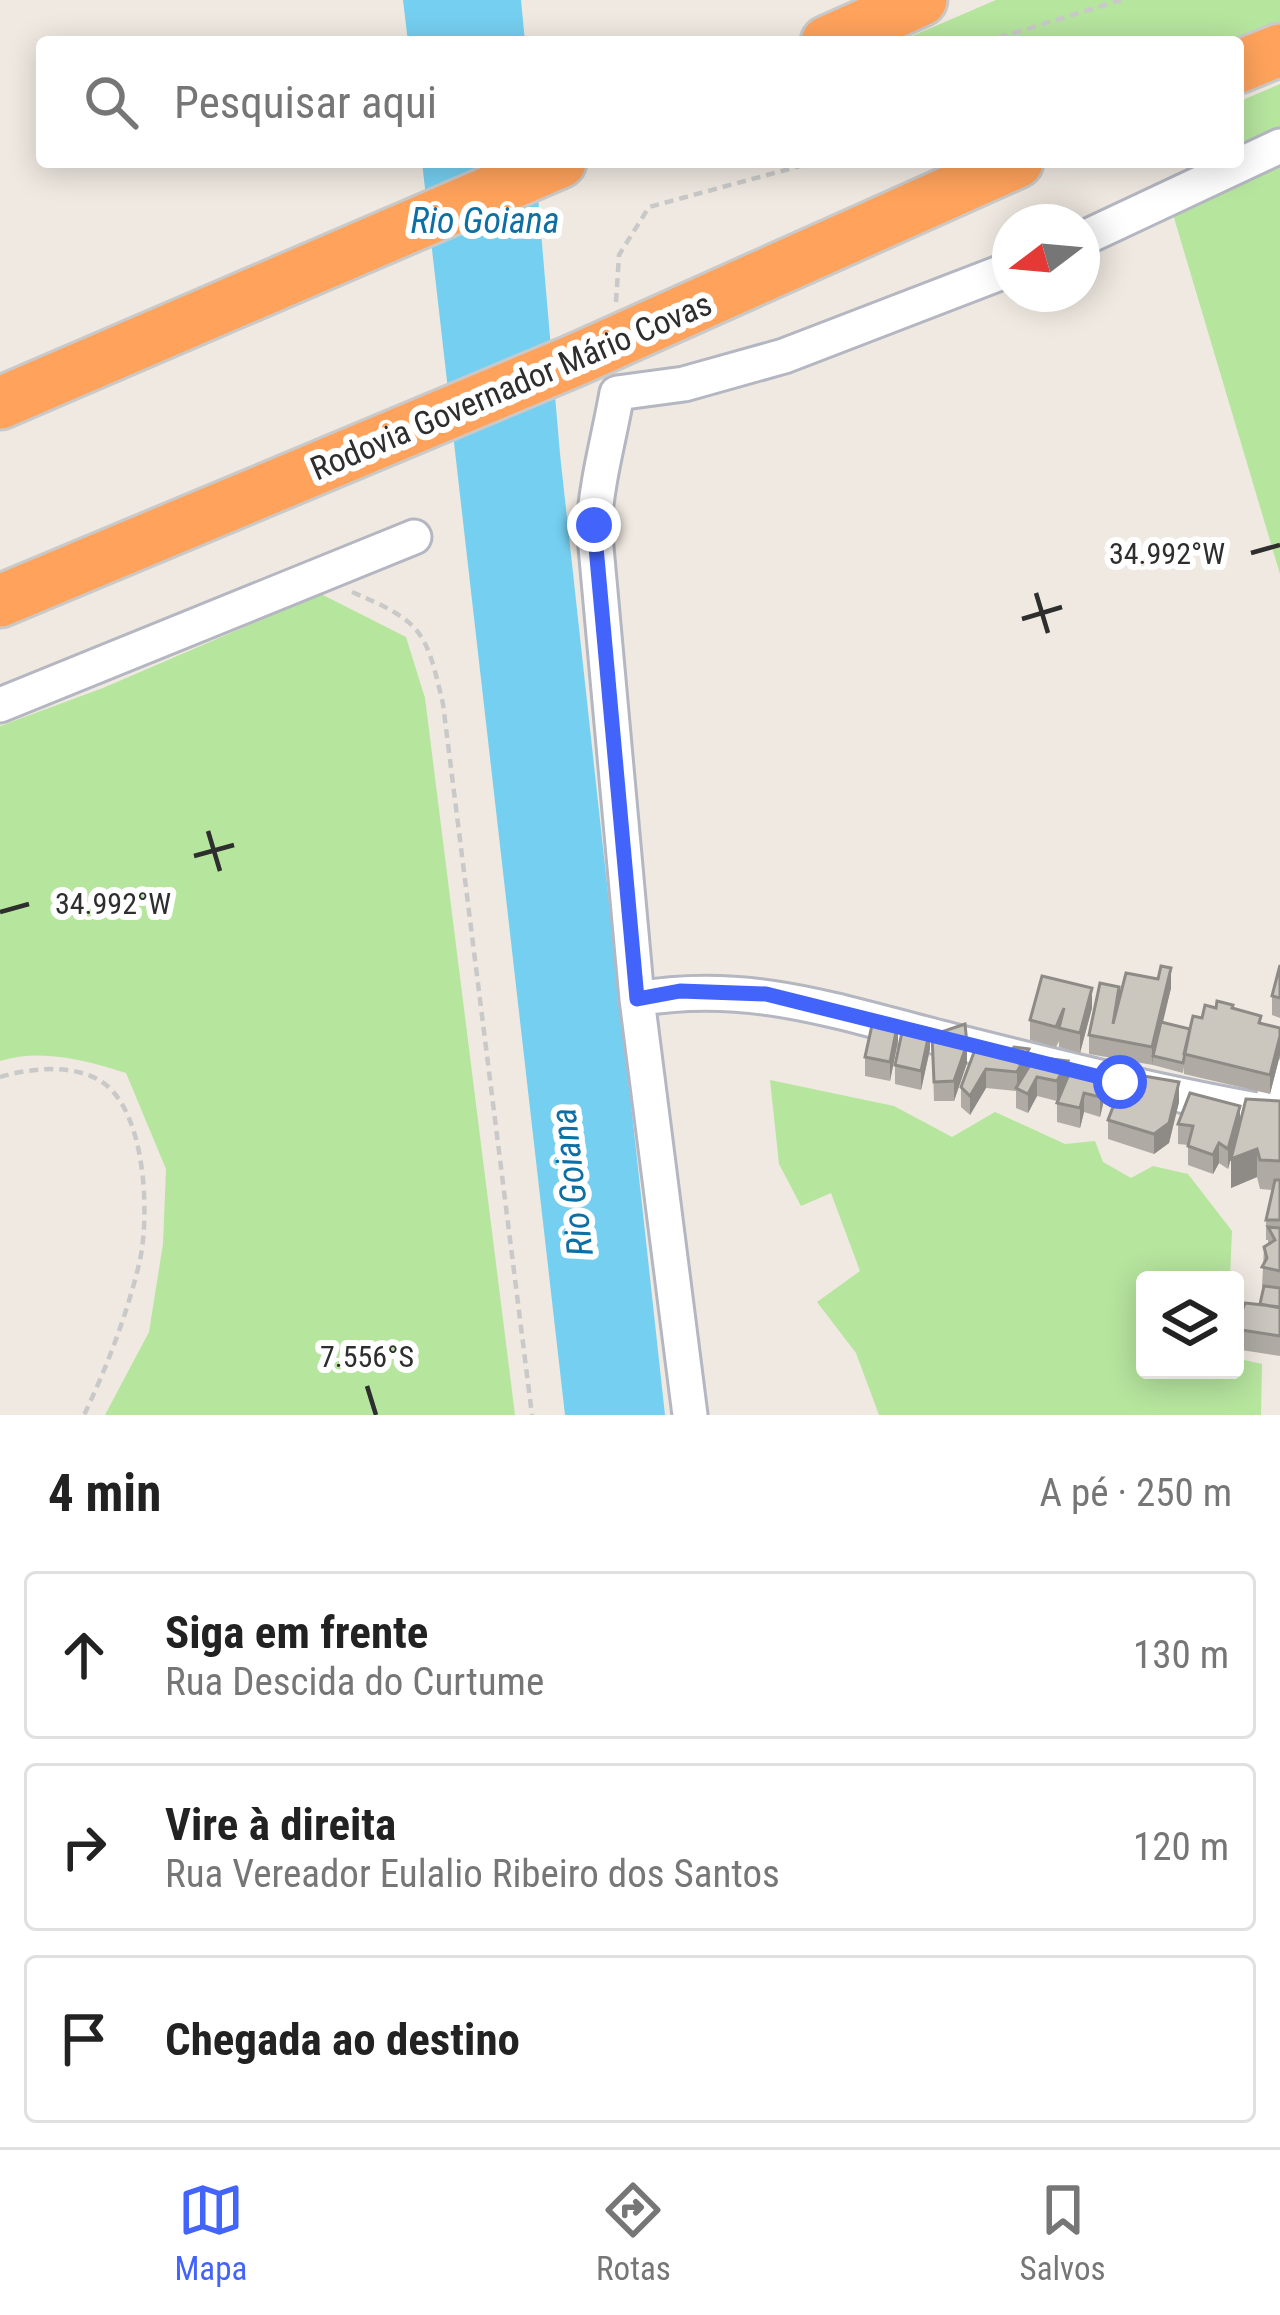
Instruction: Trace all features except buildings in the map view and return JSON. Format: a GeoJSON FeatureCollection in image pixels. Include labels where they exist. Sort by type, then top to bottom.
{"type":"FeatureCollection","features":[{"type":"Feature","properties":{"kind":"highway"},"geometry":{"type":"LineString","coordinates":[[840,36],[921,0]]}},
{"type":"Feature","properties":{"kind":"highway"},"geometry":{"type":"LineString","coordinates":[[1244,65],[1280,50]]}},
{"type":"Feature","properties":{"kind":"highway"},"geometry":{"type":"LineString","coordinates":[[0,403],[546,168]]}},
{"type":"Feature","properties":{"kind":"highway","name":"Rodovia Governador Mário Covas"},"geometry":{"type":"LineString","coordinates":[[0,601],[593,353],[1004,168]]}},
{"type":"Feature","properties":{"kind":"street"},"geometry":{"type":"LineString","coordinates":[[1244,163],[1280,146]]}},
{"type":"Feature","properties":{"kind":"street"},"geometry":{"type":"LineString","coordinates":[[1100,231],[1233,168]]}},
{"type":"Feature","properties":{"kind":"street"},"geometry":{"type":"LineString","coordinates":[[689,1415],[637,999],[594,525],[598,476],[616,393],[684,384],[784,356],[992,275]]}},
{"type":"Feature","properties":{"kind":"street"},"geometry":{"type":"LineString","coordinates":[[0,705],[414,538]]}},
{"type":"Feature","properties":{"kind":"street"},"geometry":{"type":"LineString","coordinates":[[637,999],[680,991],[766,994],[1120,1082],[1275,1113],[1280,1076]]}},
{"type":"Feature","properties":{"kind":"path"},"geometry":{"type":"LineString","coordinates":[[1004,36],[1121,0]]}},
{"type":"Feature","properties":{"kind":"path"},"geometry":{"type":"LineString","coordinates":[[593,353],[619,255],[649,206],[792,168]]}},
{"type":"Feature","properties":{"kind":"path"},"geometry":{"type":"LineString","coordinates":[[319,579],[411,621],[431,652],[443,704],[532,1415]]}},
{"type":"Feature","properties":{"kind":"path"},"geometry":{"type":"LineString","coordinates":[[0,1076],[48,1069],[96,1078],[111,1089],[136,1143],[147,1207],[140,1259],[84,1415]]}},
{"type":"Feature","properties":{"kind":"green space"},"geometry":{"type":"Polygon","coordinates":[[[996,0],[1280,0],[1280,32],[1244,41],[1244,36],[912,36],[996,0]]]}},
{"type":"Feature","properties":{"kind":"green space"},"geometry":{"type":"Polygon","coordinates":[[[1280,84],[1280,137],[1244,154],[1244,99],[1280,84]]]}},
{"type":"Feature","properties":{"kind":"green space"},"geometry":{"type":"Polygon","coordinates":[[[1280,159],[1280,574],[1172,211],[1280,159]]]}},
{"type":"Feature","properties":{"kind":"green space"},"geometry":{"type":"Polygon","coordinates":[[[321,594],[406,637],[425,698],[515,1415],[105,1415],[149,1332],[163,1244],[166,1169],[126,1073],[47,1056],[0,1061],[0,726],[103,688],[321,594]]]}},
{"type":"Feature","properties":{"kind":"green space"},"geometry":{"type":"Polygon","coordinates":[[[770,1080],[894,1106],[952,1137],[995,1112],[1065,1144],[1095,1141],[1103,1162],[1131,1178],[1153,1166],[1188,1174],[1232,1231],[1230,1271],[1136,1271],[1136,1379],[1244,1379],[1244,1360],[1262,1364],[1261,1415],[879,1415],[856,1353],[817,1302],[860,1271],[831,1193],[801,1206],[779,1164],[770,1080]]]}},
{"type":"Feature","properties":{"kind":"water"},"geometry":{"type":"Polygon","coordinates":[[[403,0],[521,0],[524,36],[407,36],[403,0]]]}},
{"type":"Feature","properties":{"kind":"water","name":"Rio Goiana"},"geometry":{"type":"Polygon","coordinates":[[[423,168],[536,168],[560,454],[665,1415],[565,1415],[423,168]]]}},
{"type":"Feature","properties":{"kind":"route"},"geometry":{"type":"LineString","coordinates":[[594,525],[637,999],[680,991],[766,994],[1120,1082]]}}]}
